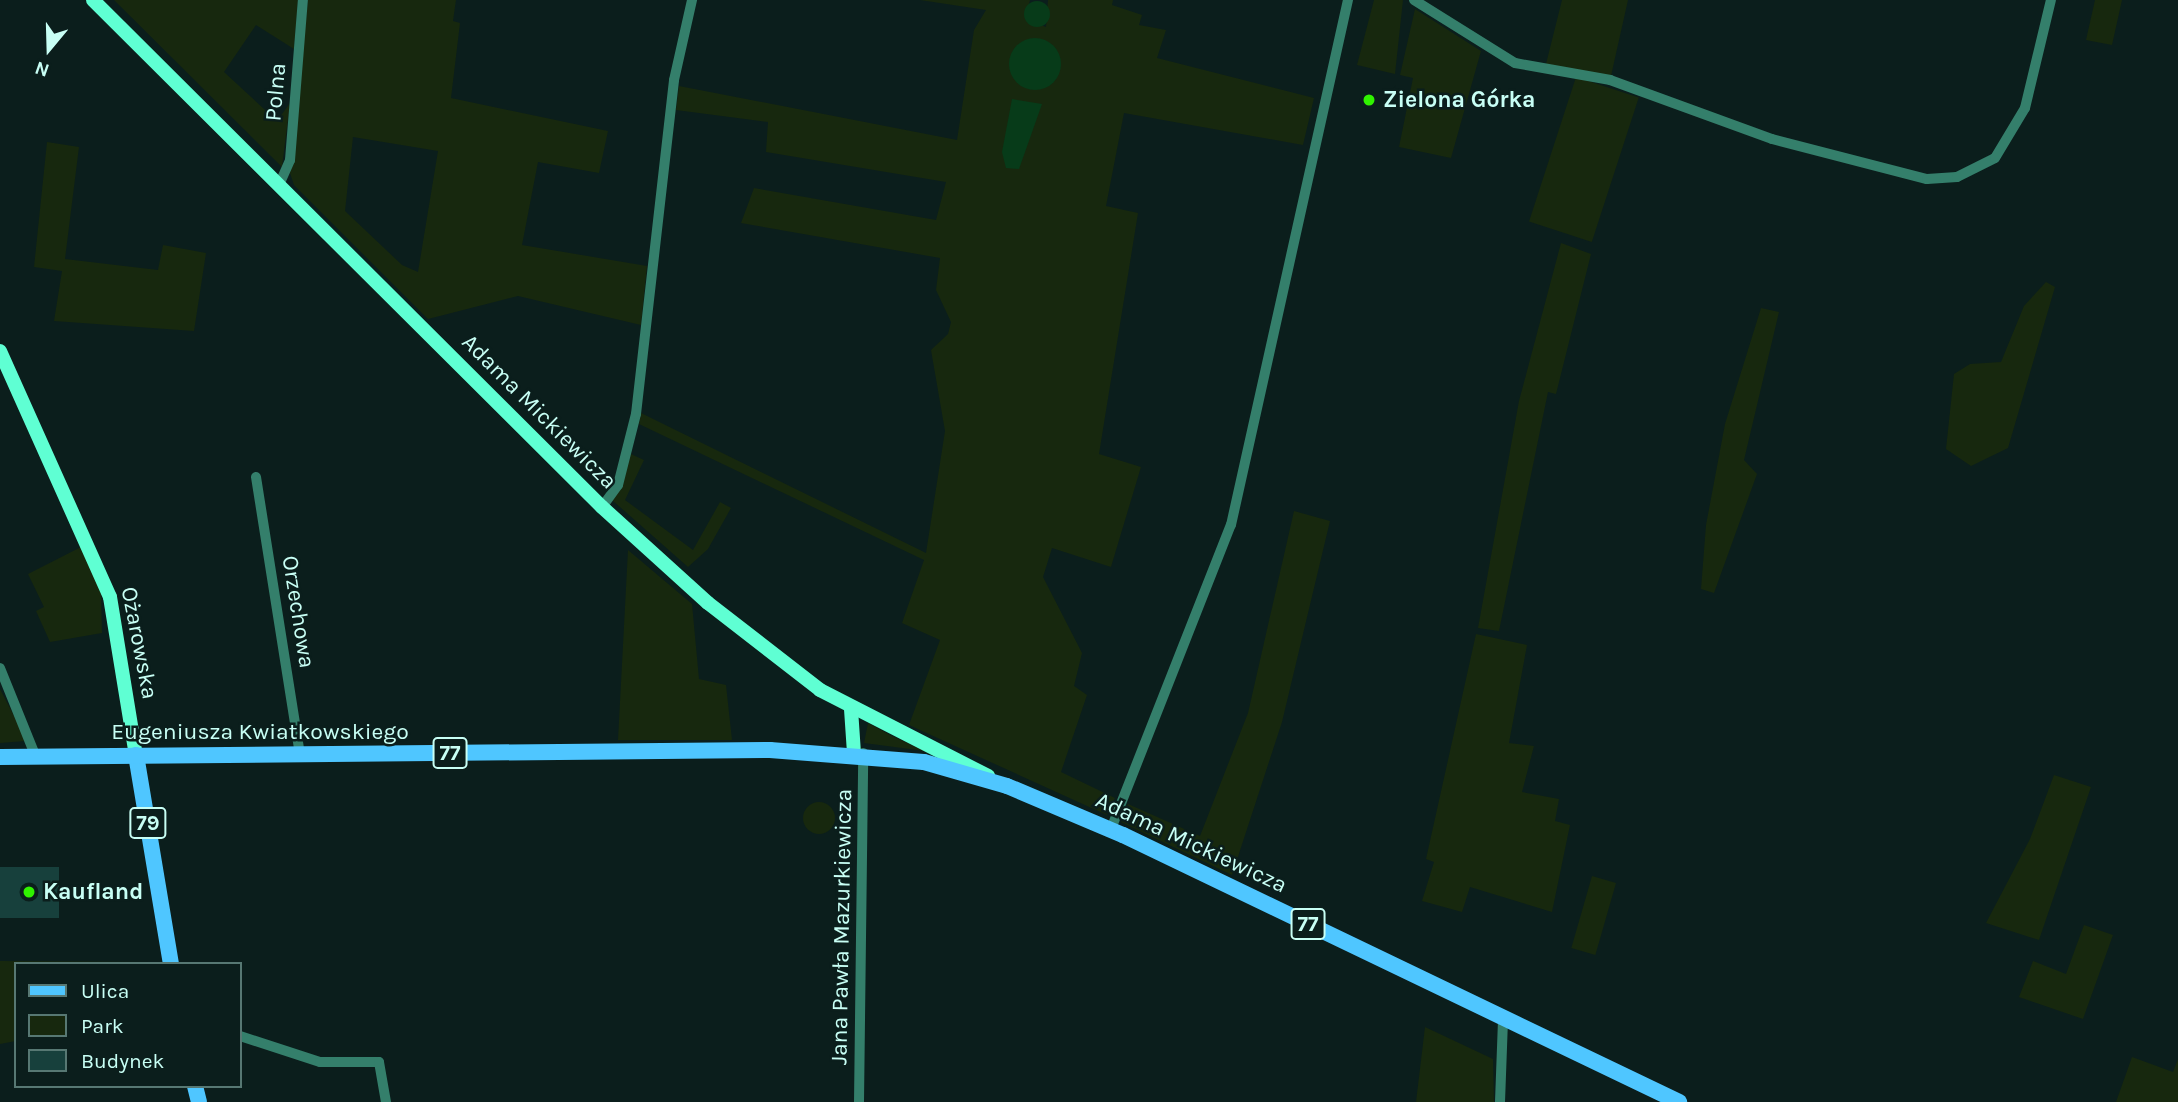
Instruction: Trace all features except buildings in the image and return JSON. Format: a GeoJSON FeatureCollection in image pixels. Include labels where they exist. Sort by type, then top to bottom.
{"type":"FeatureCollection","features":[{"type":"Feature","properties":{"kind":"main road","name":"Adama Mickiewicza"},"geometry":{"type":"LineString","coordinates":[[859,753],[924,762],[1007,786],[1111,830],[1503,1020]]}},
{"type":"Feature","properties":{"kind":"main road","name":"Eugeniusza Kwiatkowskiego"},"geometry":{"type":"LineString","coordinates":[[0,757],[859,753]]}},
{"type":"Feature","properties":{"kind":"main road","name":"Ożarowska"},"geometry":{"type":"LineString","coordinates":[[136,755],[171,962]]}},
{"type":"Feature","properties":{"kind":"main road","name":"77"},"geometry":{"type":"LineString","coordinates":[[1503,1020],[1679,1102]]}},
{"type":"Feature","properties":{"kind":"street","name":"Adama Mickiewicza"},"geometry":{"type":"LineString","coordinates":[[93,0],[602,507],[755,642],[851,709],[1007,786]]}},
{"type":"Feature","properties":{"kind":"street","name":"Polna"},"geometry":{"type":"LineString","coordinates":[[279,185],[290,160],[303,0]]}},
{"type":"Feature","properties":{"kind":"street"},"geometry":{"type":"LineString","coordinates":[[602,507],[618,485],[636,414],[671,106],[692,0]]}},
{"type":"Feature","properties":{"kind":"street"},"geometry":{"type":"LineString","coordinates":[[1111,830],[1231,525],[1348,0]]}},
{"type":"Feature","properties":{"kind":"street"},"geometry":{"type":"LineString","coordinates":[[1414,0],[1515,63],[1610,80],[1772,139],[1927,178],[1956,177],[1995,158],[2025,108],[2051,0]]}},
{"type":"Feature","properties":{"kind":"street","name":"Ożarowska"},"geometry":{"type":"LineString","coordinates":[[0,351],[110,597],[136,755]]}},
{"type":"Feature","properties":{"kind":"street","name":"Orzechowa"},"geometry":{"type":"LineString","coordinates":[[256,477],[300,754]]}},
{"type":"Feature","properties":{"kind":"street"},"geometry":{"type":"LineString","coordinates":[[0,668],[36,757]]}},
{"type":"Feature","properties":{"kind":"street"},"geometry":{"type":"LineString","coordinates":[[851,709],[859,753]]}},
{"type":"Feature","properties":{"kind":"street","name":"Jana Pawła Mazurkiewicza"},"geometry":{"type":"LineString","coordinates":[[859,753],[859,1102]]}},
{"type":"Feature","properties":{"kind":"street"},"geometry":{"type":"LineString","coordinates":[[1500,1102],[1503,1020]]}},
{"type":"Feature","properties":{"kind":"street"},"geometry":{"type":"LineString","coordinates":[[242,1037],[320,1062],[380,1062],[386,1102]]}},
{"type":"Feature","properties":{"kind":"green space"},"geometry":{"type":"Polygon","coordinates":[[[114,0],[298,0],[294,49],[256,25],[224,72],[277,121],[290,103],[282,167],[114,0]]]}},
{"type":"Feature","properties":{"kind":"green space"},"geometry":{"type":"Polygon","coordinates":[[[308,0],[456,0],[453,21],[460,23],[451,98],[608,131],[599,173],[538,162],[522,245],[647,266],[641,325],[518,296],[428,319],[294,185],[290,173],[308,0]],[[353,137],[345,211],[402,265],[418,272],[438,151],[353,137]]]}},
{"type":"Feature","properties":{"kind":"green space"},"geometry":{"type":"Polygon","coordinates":[[[920,0],[1030,0],[1025,19],[1046,27],[1048,0],[1113,0],[1112,5],[1142,15],[1139,25],[1166,30],[1157,58],[1314,98],[1303,145],[1124,113],[1106,206],[1138,213],[1099,454],[1141,467],[1111,567],[1052,548],[1043,577],[1082,653],[1074,686],[1087,695],[1061,772],[1115,798],[1107,815],[909,725],[940,640],[902,623],[924,560],[639,424],[641,413],[926,553],[945,431],[931,350],[948,334],[951,322],[936,290],[940,258],[741,223],[754,188],[936,220],[946,182],[766,152],[768,122],[676,110],[679,86],[957,140],[974,30],[986,10],[920,0]]]}},
{"type":"Feature","properties":{"kind":"green space"},"geometry":{"type":"Polygon","coordinates":[[[1374,0],[1403,0],[1395,74],[1357,65],[1374,0]]]}},
{"type":"Feature","properties":{"kind":"green space"},"geometry":{"type":"Polygon","coordinates":[[[1562,0],[1628,0],[1611,76],[1546,64],[1562,0]]]}},
{"type":"Feature","properties":{"kind":"green space"},"geometry":{"type":"Polygon","coordinates":[[[2095,0],[2122,0],[2112,45],[2086,40],[2095,0]]]}},
{"type":"Feature","properties":{"kind":"green space"},"geometry":{"type":"Polygon","coordinates":[[[1415,9],[1481,51],[1451,158],[1399,147],[1413,78],[1400,75],[1415,9]]]}},
{"type":"Feature","properties":{"kind":"green space"},"geometry":{"type":"Polygon","coordinates":[[[1576,77],[1639,97],[1592,242],[1529,222],[1576,77]]]}},
{"type":"Feature","properties":{"kind":"green space"},"geometry":{"type":"Polygon","coordinates":[[[47,142],[79,147],[65,259],[158,270],[163,245],[206,253],[194,331],[54,321],[62,271],[34,267],[47,142]]]}},
{"type":"Feature","properties":{"kind":"green space"},"geometry":{"type":"Polygon","coordinates":[[[1561,243],[1591,254],[1556,394],[1548,392],[1499,631],[1478,628],[1519,401],[1561,243]]]}},
{"type":"Feature","properties":{"kind":"green space"},"geometry":{"type":"Polygon","coordinates":[[[2046,282],[2055,287],[2008,448],[1971,466],[1946,449],[1954,374],[1970,364],[2001,362],[2024,306],[2046,282]]]}},
{"type":"Feature","properties":{"kind":"green space"},"geometry":{"type":"Polygon","coordinates":[[[1761,308],[1779,312],[1744,460],[1757,474],[1714,593],[1701,589],[1706,525],[1725,424],[1761,308]]]}},
{"type":"Feature","properties":{"kind":"green space"},"geometry":{"type":"Polygon","coordinates":[[[631,454],[644,460],[625,500],[693,550],[720,502],[731,508],[708,549],[688,567],[612,500],[622,487],[631,454]]]}},
{"type":"Feature","properties":{"kind":"green space"},"geometry":{"type":"Polygon","coordinates":[[[1294,511],[1330,521],[1282,722],[1232,875],[1121,822],[1128,804],[1200,836],[1248,713],[1294,511]]]}},
{"type":"Feature","properties":{"kind":"green space"},"geometry":{"type":"Polygon","coordinates":[[[83,546],[101,594],[102,633],[50,642],[36,611],[44,607],[28,574],[83,546]]]}},
{"type":"Feature","properties":{"kind":"green space"},"geometry":{"type":"Polygon","coordinates":[[[628,550],[692,604],[699,679],[726,685],[732,740],[618,740],[628,550]]]}},
{"type":"Feature","properties":{"kind":"green space"},"geometry":{"type":"Polygon","coordinates":[[[1476,634],[1527,645],[1509,743],[1534,746],[1522,792],[1559,799],[1555,821],[1570,825],[1552,912],[1470,887],[1462,912],[1422,901],[1434,862],[1426,859],[1476,634]]]}},
{"type":"Feature","properties":{"kind":"green space"},"geometry":{"type":"Polygon","coordinates":[[[0,689],[26,739],[25,741],[0,743],[0,689]]]}},
{"type":"Feature","properties":{"kind":"green space"},"geometry":{"type":"Polygon","coordinates":[[[868,723],[892,736],[925,751],[864,743],[868,723]]]}},
{"type":"Feature","properties":{"kind":"green space"},"geometry":{"type":"Polygon","coordinates":[[[2054,775],[2091,787],[2039,940],[1986,923],[2030,839],[2054,775]]]}},
{"type":"Feature","properties":{"kind":"green space"},"geometry":{"type":"Polygon","coordinates":[[[819,802],[831,806],[835,818],[831,830],[819,834],[807,830],[803,818],[807,806],[819,802]]]}},
{"type":"Feature","properties":{"kind":"green space"},"geometry":{"type":"Polygon","coordinates":[[[1592,876],[1616,883],[1595,955],[1571,948],[1592,876]]]}},
{"type":"Feature","properties":{"kind":"green space"},"geometry":{"type":"Polygon","coordinates":[[[2084,925],[2113,935],[2083,1019],[2019,997],[2033,961],[2066,974],[2084,925]]]}},
{"type":"Feature","properties":{"kind":"green space"},"geometry":{"type":"Polygon","coordinates":[[[0,961],[153,962],[14,962],[14,1041],[0,1044],[0,961]]]}},
{"type":"Feature","properties":{"kind":"green space"},"geometry":{"type":"Polygon","coordinates":[[[1425,1027],[1493,1059],[1494,1102],[1416,1102],[1425,1027]]]}},
{"type":"Feature","properties":{"kind":"green space"},"geometry":{"type":"Polygon","coordinates":[[[2132,1057],[2173,1072],[2178,1059],[2178,1102],[2116,1102],[2132,1057]]]}},
{"type":"Feature","properties":{"kind":"shaded area"},"geometry":{"type":"Polygon","coordinates":[[[1037,1],[1046,5],[1050,14],[1046,23],[1037,27],[1028,23],[1024,14],[1028,5],[1037,1]]]}},
{"type":"Feature","properties":{"kind":"shaded area"},"geometry":{"type":"Polygon","coordinates":[[[1035,38],[1054,45],[1061,64],[1054,83],[1035,90],[1016,83],[1009,64],[1016,45],[1035,38]]]}},
{"type":"Feature","properties":{"kind":"shaded area"},"geometry":{"type":"Polygon","coordinates":[[[1012,99],[1042,104],[1019,169],[1006,168],[1002,152],[1012,99]]]}},
{"type":"Feature","properties":{"kind":"place","name":"Zielona Górka"},"geometry":{"type":"Point","coordinates":[1369,100]}},
{"type":"Feature","properties":{"kind":"place","name":"Kaufland"},"geometry":{"type":"Point","coordinates":[29,892]}}]}
